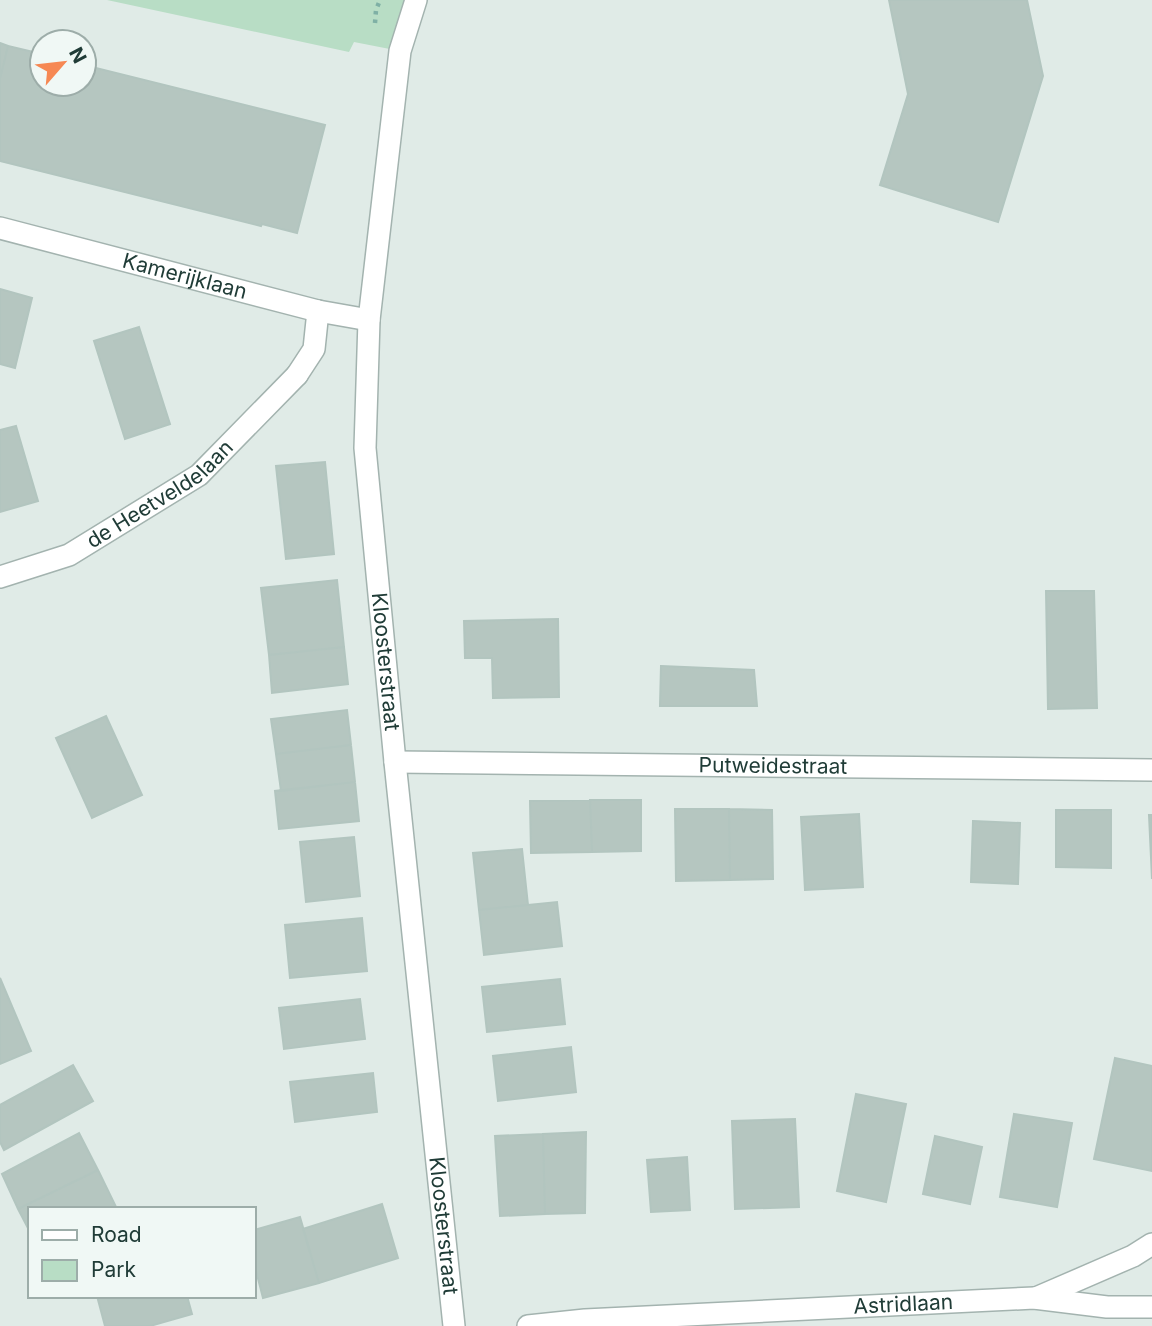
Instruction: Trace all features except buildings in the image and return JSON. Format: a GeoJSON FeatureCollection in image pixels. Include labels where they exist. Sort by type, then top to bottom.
{"type":"FeatureCollection","features":[{"type":"Feature","properties":{"kind":"street","name":"Kloosterstraat"},"geometry":{"type":"LineString","coordinates":[[416,0],[400,51],[369,320],[365,448],[454,1326]]}},
{"type":"Feature","properties":{"kind":"street","name":"Kamerijklaan"},"geometry":{"type":"LineString","coordinates":[[0,229],[318,311],[369,320]]}},
{"type":"Feature","properties":{"kind":"street","name":"de Heetveldelaan"},"geometry":{"type":"LineString","coordinates":[[0,577],[69,555],[199,475],[297,375],[314,349],[318,311]]}},
{"type":"Feature","properties":{"kind":"street","name":"Putweidestraat"},"geometry":{"type":"LineString","coordinates":[[395,762],[1152,770]]}},
{"type":"Feature","properties":{"kind":"street"},"geometry":{"type":"LineString","coordinates":[[1034,1298],[1133,1256],[1152,1244]]}},
{"type":"Feature","properties":{"kind":"street","name":"Astridlaan"},"geometry":{"type":"LineString","coordinates":[[528,1326],[585,1320],[1034,1298],[1108,1317],[1152,1307]]}},
{"type":"Feature","properties":{"kind":"green space"},"geometry":{"type":"Polygon","coordinates":[[[107,0],[416,0],[400,51],[354,42],[349,52],[107,0]]]}}]}
